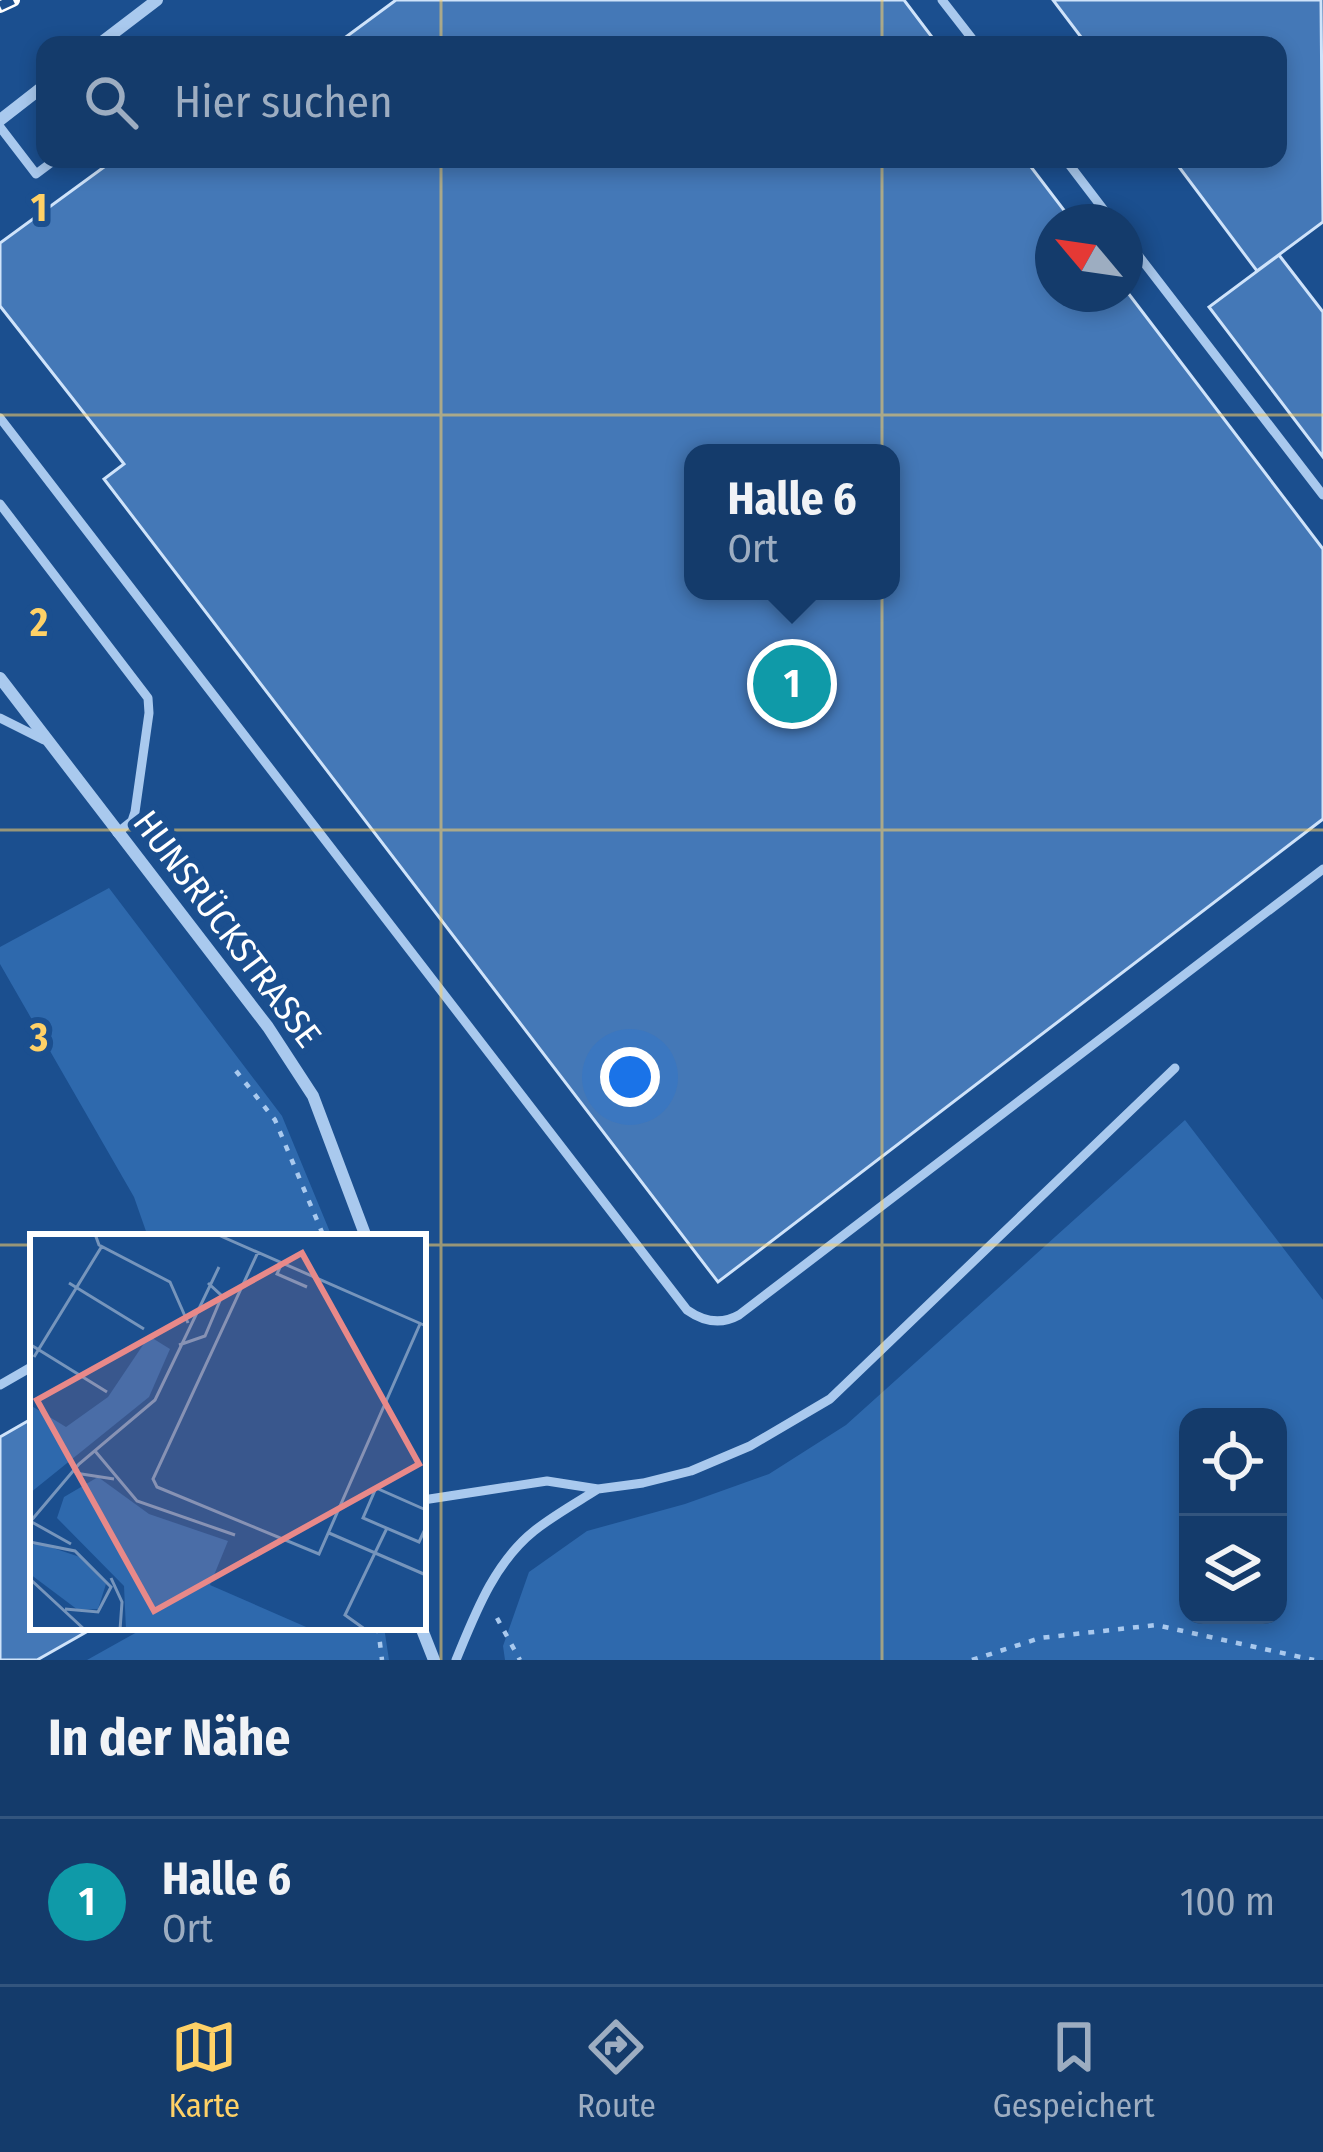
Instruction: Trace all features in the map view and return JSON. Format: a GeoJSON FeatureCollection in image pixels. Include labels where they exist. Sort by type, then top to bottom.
{"type":"FeatureCollection","features":[{"type":"Feature","properties":{"kind":"street"},"geometry":{"type":"LineString","coordinates":[[110,36],[157,0]]}},
{"type":"Feature","properties":{"kind":"street"},"geometry":{"type":"LineString","coordinates":[[0,123],[36,93]]}},
{"type":"Feature","properties":{"kind":"street","name":"HUNSRÜCKSTRASSE"},"geometry":{"type":"LineString","coordinates":[[0,678],[268,1027],[313,1096],[365,1234]]}},
{"type":"Feature","properties":{"kind":"street"},"geometry":{"type":"LineString","coordinates":[[422,1630],[434,1660]]}},
{"type":"Feature","properties":{"kind":"lane"},"geometry":{"type":"LineString","coordinates":[[942,0],[970,36]]}},
{"type":"Feature","properties":{"kind":"lane"},"geometry":{"type":"LineString","coordinates":[[0,123],[36,174],[44,168]]}},
{"type":"Feature","properties":{"kind":"lane"},"geometry":{"type":"LineString","coordinates":[[1072,168],[1099,204]]}},
{"type":"Feature","properties":{"kind":"lane"},"geometry":{"type":"LineString","coordinates":[[1143,261],[1323,495]]}},
{"type":"Feature","properties":{"kind":"lane"},"geometry":{"type":"LineString","coordinates":[[0,418],[697,1318],[727,1322],[740,1315],[1323,869]]}},
{"type":"Feature","properties":{"kind":"lane"},"geometry":{"type":"LineString","coordinates":[[0,504],[148,698],[135,812],[117,833]]}},
{"type":"Feature","properties":{"kind":"lane"},"geometry":{"type":"LineString","coordinates":[[0,718],[49,743]]}},
{"type":"Feature","properties":{"kind":"lane"},"geometry":{"type":"LineString","coordinates":[[426,1500],[547,1481],[598,1489],[643,1483],[691,1471],[750,1446],[830,1399],[1175,1068]]}},
{"type":"Feature","properties":{"kind":"lane"},"geometry":{"type":"LineString","coordinates":[[0,1385],[30,1368]]}},
{"type":"Feature","properties":{"kind":"lane"},"geometry":{"type":"LineString","coordinates":[[456,1660],[490,1584],[530,1533],[598,1489]]}},
{"type":"Feature","properties":{"kind":"path"},"geometry":{"type":"LineString","coordinates":[[236,1071],[275,1120],[323,1234]]}},
{"type":"Feature","properties":{"kind":"path"},"geometry":{"type":"LineString","coordinates":[[495,1615],[520,1660]]}},
{"type":"Feature","properties":{"kind":"path"},"geometry":{"type":"LineString","coordinates":[[972,1660],[1040,1638],[1156,1625],[1314,1660]]}},
{"type":"Feature","properties":{"kind":"path"},"geometry":{"type":"LineString","coordinates":[[378,1630],[382,1660]]}},
{"type":"Feature","properties":{"kind":"shaded area"},"geometry":{"type":"Polygon","coordinates":[[[109,888],[282,1116],[331,1234],[147,1234],[134,1197],[0,964],[0,947],[109,888]]]}},
{"type":"Feature","properties":{"kind":"shaded area"},"geometry":{"type":"Polygon","coordinates":[[[1185,1120],[1323,1300],[1323,1660],[505,1660],[503,1646],[529,1572],[587,1531],[769,1474],[846,1425],[1185,1120]]]}},
{"type":"Feature","properties":{"kind":"shaded area"},"geometry":{"type":"Polygon","coordinates":[[[141,1630],[384,1630],[389,1660],[87,1660],[141,1630]]]}},
{"type":"Feature","properties":{"kind":"building"},"geometry":{"type":"Polygon","coordinates":[[[396,0],[904,0],[931,36],[347,36],[396,0]]]}},
{"type":"Feature","properties":{"kind":"building"},"geometry":{"type":"Polygon","coordinates":[[[1053,0],[1321,0],[1323,222],[1257,271],[1180,168],[1287,168],[1287,36],[1080,36],[1053,0]]]}},
{"type":"Feature","properties":{"kind":"building"},"geometry":{"type":"Polygon","coordinates":[[[103,168],[1032,168],[1059,204],[1035,204],[1035,312],[1143,312],[1323,549],[1323,819],[718,1282],[104,479],[124,464],[0,306],[0,243],[103,168]]]}},
{"type":"Feature","properties":{"kind":"building"},"geometry":{"type":"Polygon","coordinates":[[[1279,255],[1323,312],[1323,457],[1209,307],[1279,255]]]}},
{"type":"Feature","properties":{"kind":"building"},"geometry":{"type":"Polygon","coordinates":[[[30,1420],[30,1630],[90,1630],[37,1660],[0,1660],[0,1437],[30,1420]]]}},
{"type":"Feature","properties":{"kind":"railway"},"geometry":{"type":"LineString","coordinates":[[0,6],[13,0]]}},
{"type":"Feature","properties":{"kind":"place","name":"Halle 6"},"geometry":{"type":"Point","coordinates":[792,684]}}]}
